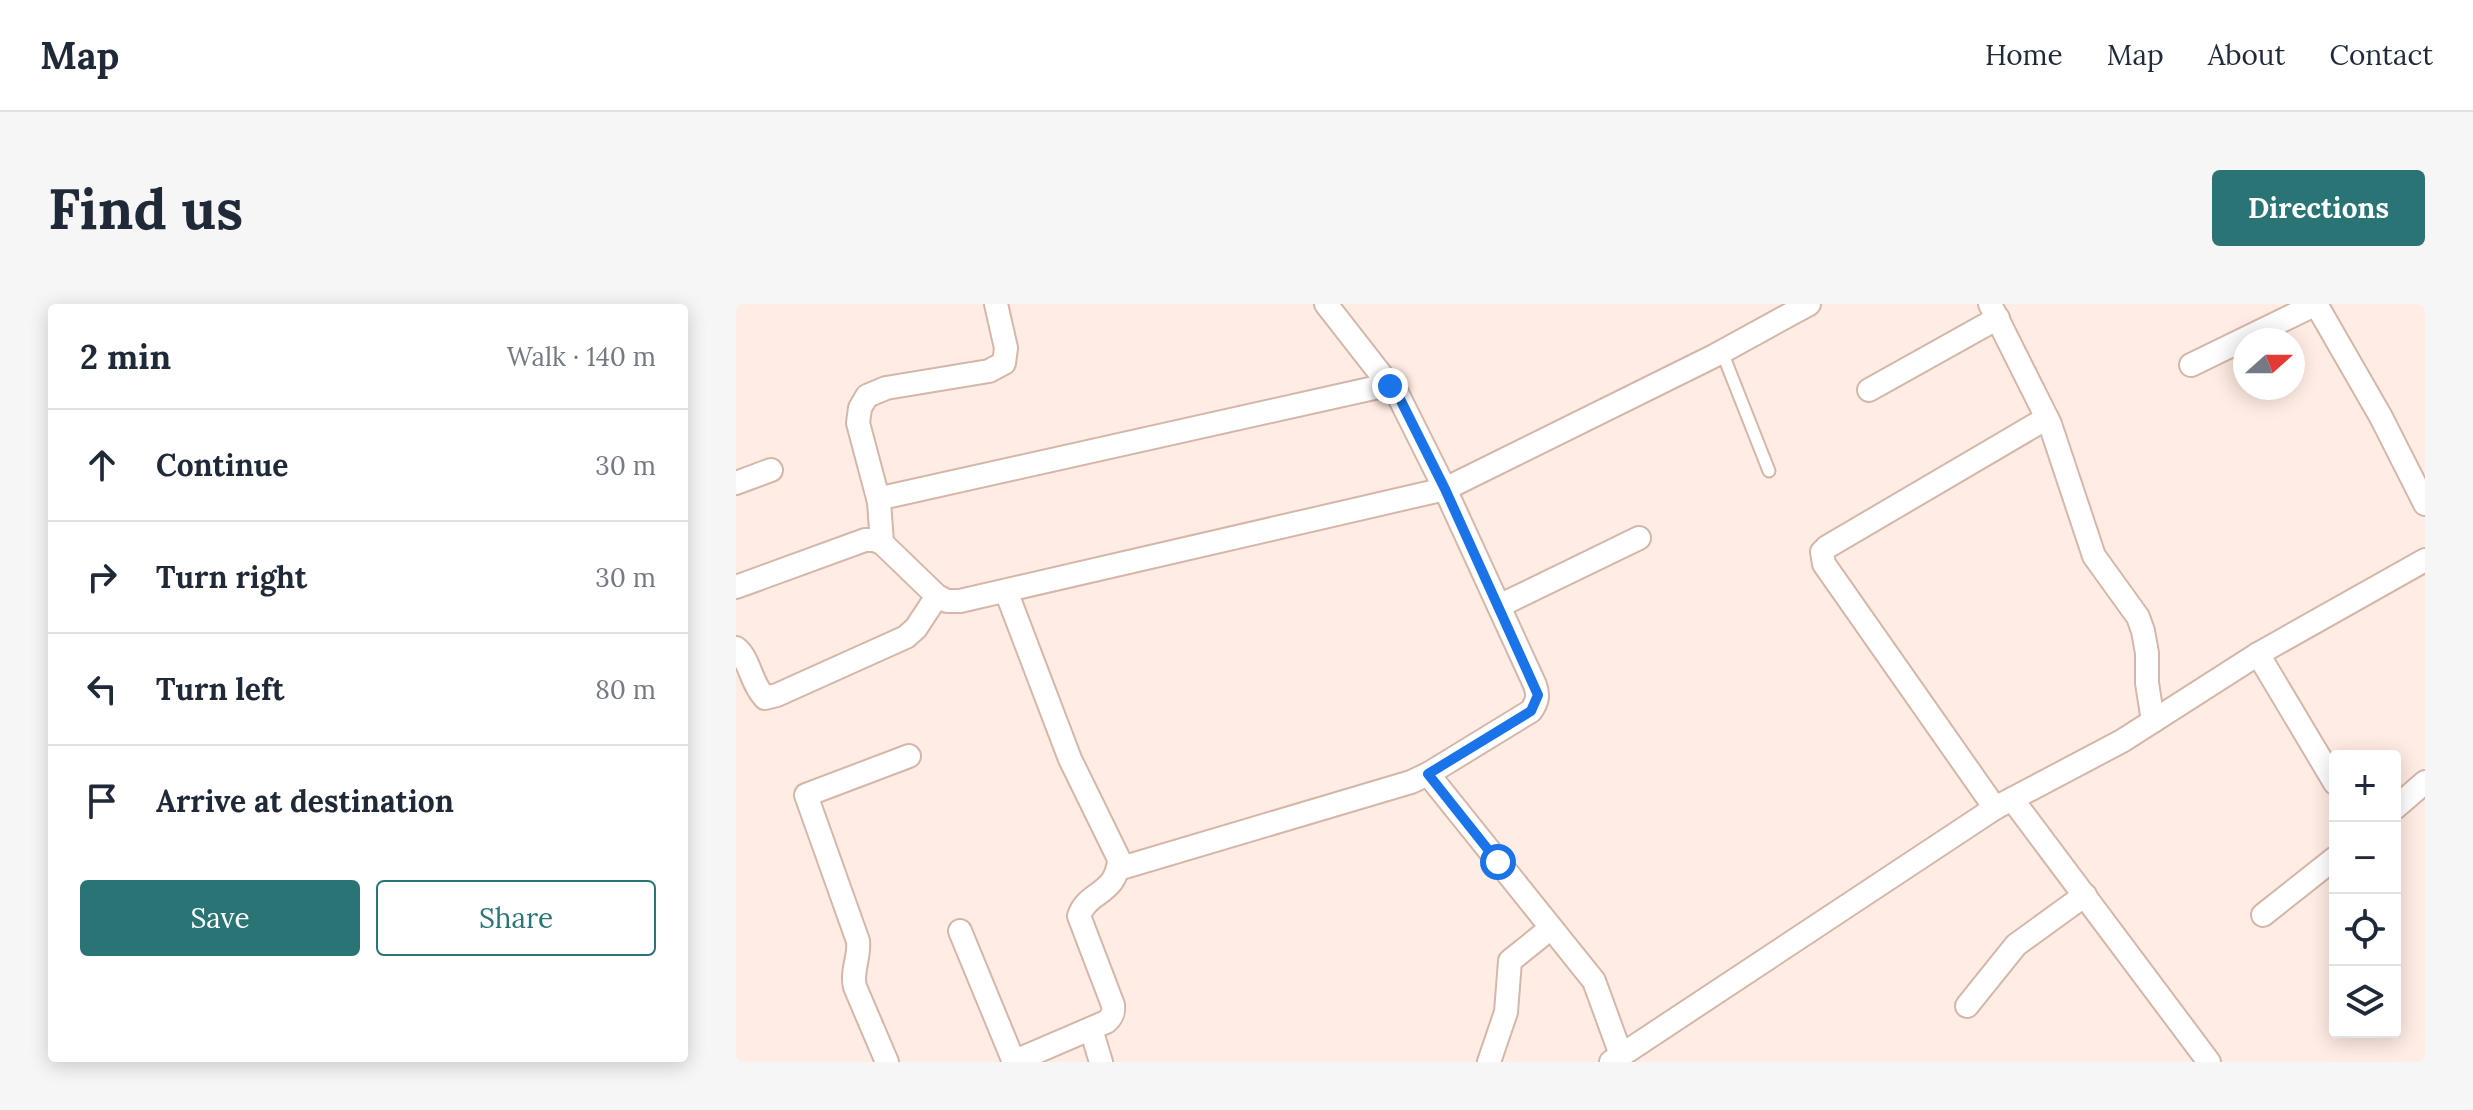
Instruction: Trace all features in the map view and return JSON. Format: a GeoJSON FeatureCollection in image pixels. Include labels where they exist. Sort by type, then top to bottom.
{"type":"FeatureCollection","features":[{"type":"Feature","properties":{"kind":"street"},"geometry":{"type":"LineString","coordinates":[[882,543],[879,502],[858,423],[860,408],[867,396],[886,388],[989,371],[1004,363],[1006,348],[996,304]]}},
{"type":"Feature","properties":{"kind":"street"},"geometry":{"type":"LineString","coordinates":[[1118,869],[1411,782],[1531,711],[1536,703],[1538,695],[1535,685],[1397,393],[1326,304]]}},
{"type":"Feature","properties":{"kind":"street"},"geometry":{"type":"LineString","coordinates":[[736,587],[865,540],[874,540],[882,543],[937,596],[947,601],[960,601],[1445,489],[1722,352],[1809,304]]}},
{"type":"Feature","properties":{"kind":"street"},"geometry":{"type":"LineString","coordinates":[[2191,365],[2321,306],[2425,504]]}},
{"type":"Feature","properties":{"kind":"street"},"geometry":{"type":"LineString","coordinates":[[1869,390],[1994,311],[2047,418],[2094,556],[2138,617],[2147,653],[2147,683],[2153,721]]}},
{"type":"Feature","properties":{"kind":"street"},"geometry":{"type":"LineString","coordinates":[[879,502],[886,497],[1390,386]]}},
{"type":"Feature","properties":{"kind":"street"},"geometry":{"type":"LineString","coordinates":[[2047,418],[1827,547],[1822,552],[1824,564],[2004,804],[2085,895],[2209,1062]]}},
{"type":"Feature","properties":{"kind":"street"},"geometry":{"type":"LineString","coordinates":[[736,483],[771,470]]}},
{"type":"Feature","properties":{"kind":"street"},"geometry":{"type":"LineString","coordinates":[[1499,606],[1639,538]]}},
{"type":"Feature","properties":{"kind":"street"},"geometry":{"type":"LineString","coordinates":[[1428,774],[1597,987],[1616,1059],[2004,804],[2122,741],[2258,654],[2425,560]]}},
{"type":"Feature","properties":{"kind":"street"},"geometry":{"type":"LineString","coordinates":[[960,931],[1013,1062],[1106,1022],[1114,1012],[1079,916],[1083,907],[1113,883],[1118,869],[1116,851],[1070,759],[1006,591]]}},
{"type":"Feature","properties":{"kind":"street"},"geometry":{"type":"LineString","coordinates":[[736,648],[743,655],[756,688],[765,698],[777,695],[906,637],[916,628],[937,596]]}},
{"type":"Feature","properties":{"kind":"street"},"geometry":{"type":"LineString","coordinates":[[2258,654],[2329,773]]}},
{"type":"Feature","properties":{"kind":"street"},"geometry":{"type":"LineString","coordinates":[[887,1062],[855,987],[858,941],[806,795],[909,756]]}},
{"type":"Feature","properties":{"kind":"street"},"geometry":{"type":"LineString","coordinates":[[2401,803],[2425,782]]}},
{"type":"Feature","properties":{"kind":"street"},"geometry":{"type":"LineString","coordinates":[[2263,915],[2329,863]]}},
{"type":"Feature","properties":{"kind":"street"},"geometry":{"type":"LineString","coordinates":[[1967,1006],[2016,945],[2085,895]]}},
{"type":"Feature","properties":{"kind":"street"},"geometry":{"type":"LineString","coordinates":[[1489,1062],[1506,1012],[1510,961],[1551,928]]}},
{"type":"Feature","properties":{"kind":"street"},"geometry":{"type":"LineString","coordinates":[[1091,1029],[1101,1062]]}},
{"type":"Feature","properties":{"kind":"lane"},"geometry":{"type":"LineString","coordinates":[[1722,352],[1769,471]]}},
{"type":"Feature","properties":{"kind":"route"},"geometry":{"type":"LineString","coordinates":[[1390,386],[1397,393],[1445,489],[1538,695],[1531,711],[1428,774],[1498,862]]}}]}
